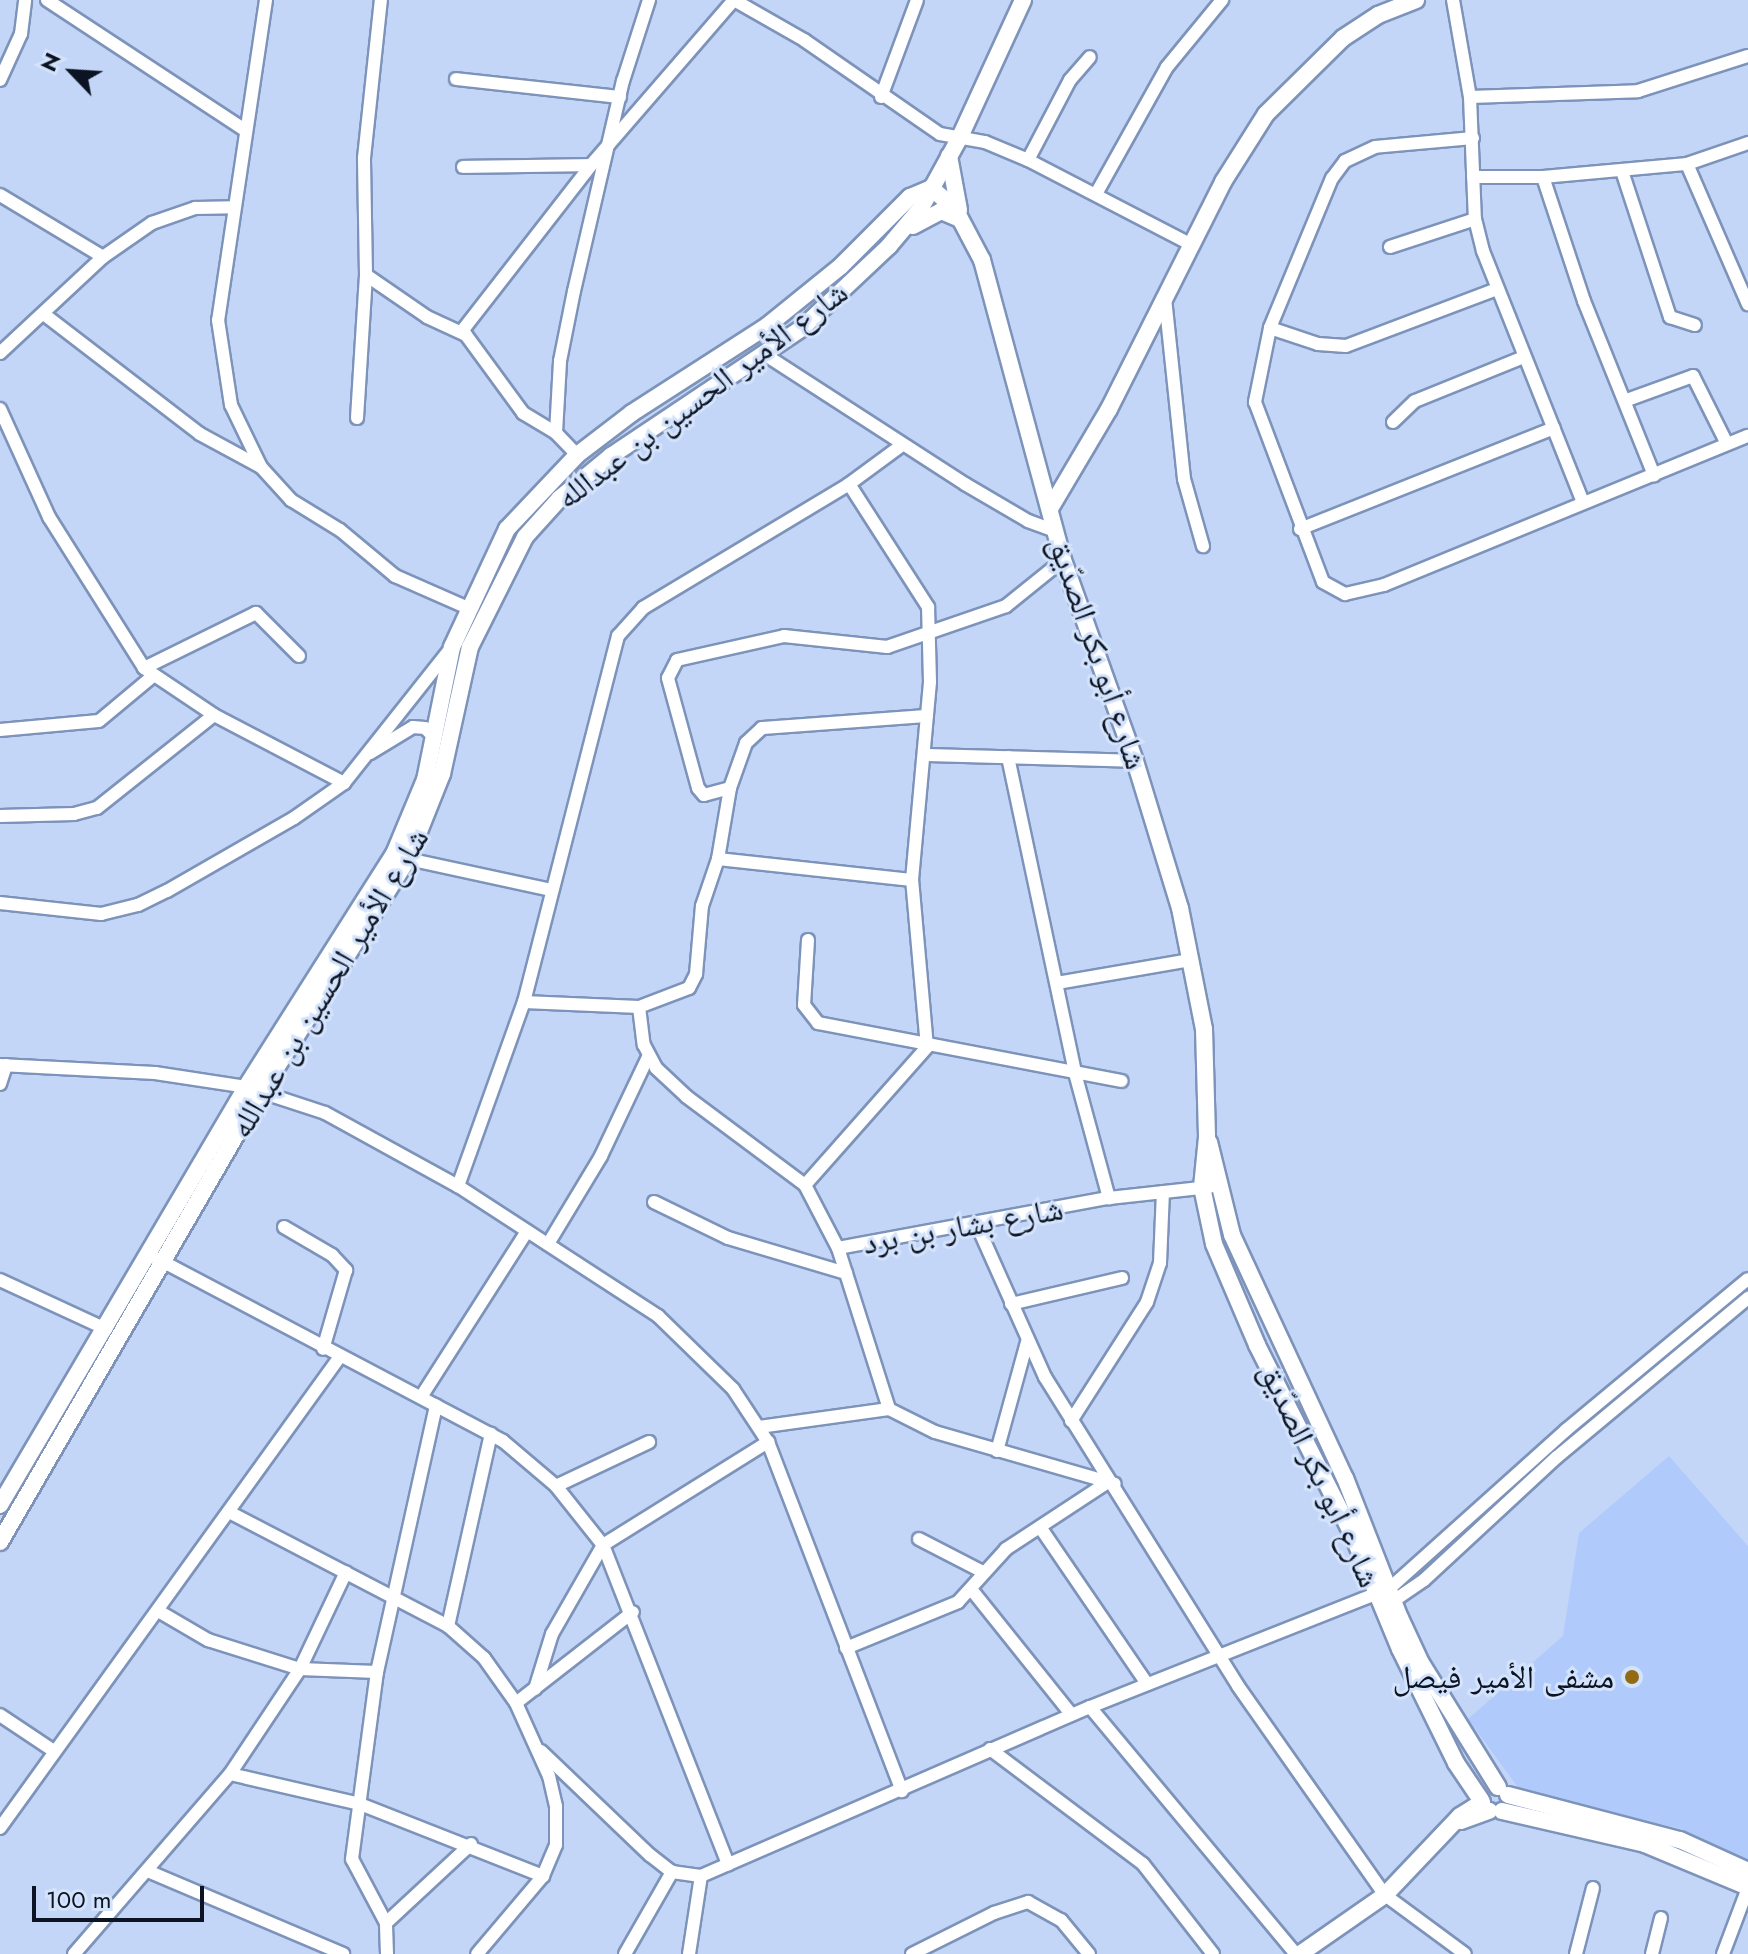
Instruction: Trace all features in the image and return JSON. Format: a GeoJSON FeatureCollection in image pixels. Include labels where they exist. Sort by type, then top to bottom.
{"type":"FeatureCollection","features":[{"type":"Feature","properties":{"kind":"street"},"geometry":{"type":"LineString","coordinates":[[0,80],[21,34],[25,0]]}},
{"type":"Feature","properties":{"kind":"street"},"geometry":{"type":"LineString","coordinates":[[47,0],[245,130]]}},
{"type":"Feature","properties":{"kind":"street"},"geometry":{"type":"LineString","coordinates":[[266,0],[217,336],[231,405],[261,467],[291,500],[340,530],[395,576],[468,608]]}},
{"type":"Feature","properties":{"kind":"street"},"geometry":{"type":"LineString","coordinates":[[357,418],[366,275],[364,158],[381,0]]}},
{"type":"Feature","properties":{"kind":"street"},"geometry":{"type":"LineString","coordinates":[[556,433],[560,361],[620,97],[649,0]]}},
{"type":"Feature","properties":{"kind":"street"},"geometry":{"type":"LineString","coordinates":[[462,331],[591,165],[734,0],[804,40],[881,97],[940,134],[960,137],[1028,160],[1190,244]]}},
{"type":"Feature","properties":{"kind":"street"},"geometry":{"type":"LineString","coordinates":[[881,97],[917,0]]}},
{"type":"Feature","properties":{"kind":"street","name":"شارع الأمير الحسين بن عبدالله"},"geometry":{"type":"LineString","coordinates":[[0,1505],[106,1329],[147,1254],[408,859],[464,666],[525,537],[560,498],[611,456],[764,354],[843,293],[889,246],[931,188],[960,137],[1023,0]]}},
{"type":"Feature","properties":{"kind":"street"},"geometry":{"type":"LineString","coordinates":[[1096,194],[1167,67],[1222,0]]}},
{"type":"Feature","properties":{"kind":"street"},"geometry":{"type":"LineString","coordinates":[[1051,507],[1109,409],[1190,244],[1244,146],[1283,92],[1343,38],[1416,0]]}},
{"type":"Feature","properties":{"kind":"street"},"geometry":{"type":"LineString","coordinates":[[1453,0],[1470,97],[1475,219],[1497,289],[1583,502]]}},
{"type":"Feature","properties":{"kind":"street"},"geometry":{"type":"LineString","coordinates":[[1470,97],[1638,91],[1748,56]]}},
{"type":"Feature","properties":{"kind":"street"},"geometry":{"type":"LineString","coordinates":[[1028,160],[1075,73],[1090,57]]}},
{"type":"Feature","properties":{"kind":"street"},"geometry":{"type":"LineString","coordinates":[[456,79],[620,97]]}},
{"type":"Feature","properties":{"kind":"street"},"geometry":{"type":"LineString","coordinates":[[1473,138],[1375,147],[1345,161],[1332,178],[1270,328],[1255,402],[1300,529],[1323,582],[1355,594],[1748,436]]}},
{"type":"Feature","properties":{"kind":"street"},"geometry":{"type":"LineString","coordinates":[[1473,177],[1543,177],[1687,164],[1748,143]]}},
{"type":"Feature","properties":{"kind":"street"},"geometry":{"type":"LineString","coordinates":[[949,156],[953,193],[964,222]]}},
{"type":"Feature","properties":{"kind":"street"},"geometry":{"type":"LineString","coordinates":[[1687,164],[1748,304]]}},
{"type":"Feature","properties":{"kind":"street"},"geometry":{"type":"LineString","coordinates":[[463,167],[591,165]]}},
{"type":"Feature","properties":{"kind":"street"},"geometry":{"type":"LineString","coordinates":[[1622,171],[1670,317],[1695,325]]}},
{"type":"Feature","properties":{"kind":"street"},"geometry":{"type":"LineString","coordinates":[[1543,177],[1584,301],[1627,400],[1654,475]]}},
{"type":"Feature","properties":{"kind":"street","name":"شارع الأمير الحسين بن عبدالله"},"geometry":{"type":"LineString","coordinates":[[0,1542],[165,1263],[254,1090],[394,854],[432,782],[435,738],[452,647],[486,572],[527,504],[577,455],[632,413],[767,326],[841,266],[910,197],[931,188]]}},
{"type":"Feature","properties":{"kind":"street","name":"شارع أبو بكر الصدّيق"},"geometry":{"type":"LineString","coordinates":[[931,188],[964,222],[982,260],[1063,560],[1135,761],[1190,960],[1204,1029],[1207,1137],[1202,1187],[1214,1244],[1233,1292],[1385,1597],[1493,1801]]}},
{"type":"Feature","properties":{"kind":"street"},"geometry":{"type":"LineString","coordinates":[[0,195],[103,257]]}},
{"type":"Feature","properties":{"kind":"street"},"geometry":{"type":"LineString","coordinates":[[0,353],[45,315],[103,257],[178,211],[234,207]]}},
{"type":"Feature","properties":{"kind":"street"},"geometry":{"type":"LineString","coordinates":[[889,246],[932,214],[948,212],[964,222]]}},
{"type":"Feature","properties":{"kind":"street"},"geometry":{"type":"LineString","coordinates":[[1390,247],[1475,219]]}},
{"type":"Feature","properties":{"kind":"street"},"geometry":{"type":"LineString","coordinates":[[366,275],[427,317],[462,331],[523,413],[556,433],[577,455]]}},
{"type":"Feature","properties":{"kind":"street"},"geometry":{"type":"LineString","coordinates":[[1270,328],[1318,344],[1346,346],[1497,289]]}},
{"type":"Feature","properties":{"kind":"street"},"geometry":{"type":"LineString","coordinates":[[1164,295],[1184,479],[1203,546]]}},
{"type":"Feature","properties":{"kind":"street"},"geometry":{"type":"LineString","coordinates":[[45,315],[200,434],[261,467]]}},
{"type":"Feature","properties":{"kind":"street"},"geometry":{"type":"LineString","coordinates":[[764,354],[902,445],[1028,521],[1056,531]]}},
{"type":"Feature","properties":{"kind":"street"},"geometry":{"type":"LineString","coordinates":[[1393,422],[1415,401],[1524,357]]}},
{"type":"Feature","properties":{"kind":"street"},"geometry":{"type":"LineString","coordinates":[[1627,400],[1693,376],[1727,444]]}},
{"type":"Feature","properties":{"kind":"street"},"geometry":{"type":"LineString","coordinates":[[0,409],[49,517],[148,672],[214,715],[344,783]]}},
{"type":"Feature","properties":{"kind":"street"},"geometry":{"type":"LineString","coordinates":[[1300,529],[1554,428]]}},
{"type":"Feature","properties":{"kind":"street"},"geometry":{"type":"LineString","coordinates":[[458,1186],[524,1002],[618,636],[643,608],[849,484],[902,445]]}},
{"type":"Feature","properties":{"kind":"street"},"geometry":{"type":"LineString","coordinates":[[805,1185],[927,1047],[912,880],[925,755],[932,632],[921,590],[849,484]]}},
{"type":"Feature","properties":{"kind":"street"},"geometry":{"type":"LineString","coordinates":[[730,788],[708,795],[698,788],[669,688],[673,663],[784,636],[878,649],[1006,606],[1063,560]]}},
{"type":"Feature","properties":{"kind":"street"},"geometry":{"type":"LineString","coordinates":[[486,572],[503,579]]}},
{"type":"Feature","properties":{"kind":"street"},"geometry":{"type":"LineString","coordinates":[[0,730],[99,721],[148,672],[256,613],[299,656]]}},
{"type":"Feature","properties":{"kind":"street"},"geometry":{"type":"LineString","coordinates":[[0,903],[101,914],[138,905],[294,818],[344,783],[452,647]]}},
{"type":"Feature","properties":{"kind":"street"},"geometry":{"type":"LineString","coordinates":[[0,816],[74,814],[97,808],[214,715]]}},
{"type":"Feature","properties":{"kind":"street"},"geometry":{"type":"LineString","coordinates":[[524,1002],[639,1007],[682,994],[692,985],[702,906],[718,859],[730,788],[746,743],[762,728],[927,716]]}},
{"type":"Feature","properties":{"kind":"street"},"geometry":{"type":"LineString","coordinates":[[370,753],[413,727],[425,728],[435,738]]}},
{"type":"Feature","properties":{"kind":"street"},"geometry":{"type":"LineString","coordinates":[[925,755],[1135,761]]}},
{"type":"Feature","properties":{"kind":"street"},"geometry":{"type":"LineString","coordinates":[[1008,757],[1075,1073],[1109,1198]]}},
{"type":"Feature","properties":{"kind":"street"},"geometry":{"type":"LineString","coordinates":[[408,859],[551,890]]}},
{"type":"Feature","properties":{"kind":"street"},"geometry":{"type":"LineString","coordinates":[[718,859],[912,880]]}},
{"type":"Feature","properties":{"kind":"street"},"geometry":{"type":"LineString","coordinates":[[808,940],[804,1005],[813,1020],[927,1047],[1121,1081]]}},
{"type":"Feature","properties":{"kind":"street"},"geometry":{"type":"LineString","coordinates":[[1057,983],[1190,960]]}},
{"type":"Feature","properties":{"kind":"street"},"geometry":{"type":"LineString","coordinates":[[548,1244],[601,1156],[648,1057],[639,1007]]}},
{"type":"Feature","properties":{"kind":"street","name":"شارع بشار بن برد"},"geometry":{"type":"LineString","coordinates":[[648,1057],[687,1097],[805,1185],[838,1248],[977,1225],[1109,1198],[1220,1186]]}},
{"type":"Feature","properties":{"kind":"street"},"geometry":{"type":"LineString","coordinates":[[0,1084],[3,1065],[155,1073],[254,1090],[325,1113],[458,1186],[675,1330],[733,1389],[768,1442],[902,1791]]}},
{"type":"Feature","properties":{"kind":"street","name":"شارع أبو بكر الصدّيق"},"geometry":{"type":"LineString","coordinates":[[1207,1137],[1246,1270],[1345,1478],[1385,1597]]}},
{"type":"Feature","properties":{"kind":"street"},"geometry":{"type":"LineString","coordinates":[[1071,1421],[1147,1302],[1160,1263],[1163,1192]]}},
{"type":"Feature","properties":{"kind":"street"},"geometry":{"type":"LineString","coordinates":[[654,1202],[728,1238],[846,1273]]}},
{"type":"Feature","properties":{"kind":"street"},"geometry":{"type":"LineString","coordinates":[[977,1225],[1027,1342],[1071,1421],[1219,1654],[1385,1895],[1465,1954]]}},
{"type":"Feature","properties":{"kind":"street"},"geometry":{"type":"LineString","coordinates":[[284,1227],[332,1255],[346,1270],[323,1349]]}},
{"type":"Feature","properties":{"kind":"street"},"geometry":{"type":"LineString","coordinates":[[421,1397],[527,1231]]}},
{"type":"Feature","properties":{"kind":"street"},"geometry":{"type":"LineString","coordinates":[[838,1248],[889,1409]]}},
{"type":"Feature","properties":{"kind":"street"},"geometry":{"type":"LineString","coordinates":[[147,1254],[339,1358],[491,1434],[556,1486],[603,1545],[633,1612],[728,1864]]}},
{"type":"Feature","properties":{"kind":"street"},"geometry":{"type":"LineString","coordinates":[[1011,1304],[1122,1278]]}},
{"type":"Feature","properties":{"kind":"street"},"geometry":{"type":"LineString","coordinates":[[1385,1597],[1566,1430],[1748,1279]]}},
{"type":"Feature","properties":{"kind":"street"},"geometry":{"type":"LineString","coordinates":[[0,1280],[106,1329]]}},
{"type":"Feature","properties":{"kind":"street"},"geometry":{"type":"LineString","coordinates":[[541,1751],[672,1872],[701,1876],[902,1791],[990,1749],[1219,1654],[1385,1597],[1748,1298]]}},
{"type":"Feature","properties":{"kind":"street"},"geometry":{"type":"LineString","coordinates":[[997,1451],[1027,1342]]}},
{"type":"Feature","properties":{"kind":"street"},"geometry":{"type":"LineString","coordinates":[[0,1828],[54,1751],[160,1612],[339,1358]]}},
{"type":"Feature","properties":{"kind":"street"},"geometry":{"type":"LineString","coordinates":[[387,1954],[386,1923],[352,1863],[377,1672],[436,1405]]}},
{"type":"Feature","properties":{"kind":"street"},"geometry":{"type":"LineString","coordinates":[[759,1427],[889,1409],[935,1432],[1112,1483]]}},
{"type":"Feature","properties":{"kind":"street"},"geometry":{"type":"LineString","coordinates":[[448,1626],[491,1434]]}},
{"type":"Feature","properties":{"kind":"street"},"geometry":{"type":"LineString","coordinates":[[556,1486],[649,1442]]}},
{"type":"Feature","properties":{"kind":"street"},"geometry":{"type":"LineString","coordinates":[[535,1689],[552,1634],[603,1545],[768,1442]]}},
{"type":"Feature","properties":{"kind":"street"},"geometry":{"type":"LineString","coordinates":[[29,1456],[47,1466]]}},
{"type":"Feature","properties":{"kind":"street"},"geometry":{"type":"LineString","coordinates":[[846,1648],[958,1602],[983,1572],[1040,1527],[1112,1483]]}},
{"type":"Feature","properties":{"kind":"street"},"geometry":{"type":"LineString","coordinates":[[231,1513],[448,1626],[484,1658],[516,1703],[541,1751],[558,1830],[543,1876],[477,1954]]}},
{"type":"Feature","properties":{"kind":"street"},"geometry":{"type":"LineString","coordinates":[[1040,1527],[1147,1684]]}},
{"type":"Feature","properties":{"kind":"street"},"geometry":{"type":"LineString","coordinates":[[919,1539],[983,1572]]}},
{"type":"Feature","properties":{"kind":"street"},"geometry":{"type":"LineString","coordinates":[[74,1954],[150,1872],[230,1774],[300,1669],[346,1572]]}},
{"type":"Feature","properties":{"kind":"street"},"geometry":{"type":"LineString","coordinates":[[971,1589],[1072,1715]]}},
{"type":"Feature","properties":{"kind":"street"},"geometry":{"type":"LineString","coordinates":[[160,1612],[208,1640],[300,1669],[377,1672]]}},
{"type":"Feature","properties":{"kind":"street"},"geometry":{"type":"LineString","coordinates":[[516,1703],[633,1612]]}},
{"type":"Feature","properties":{"kind":"street"},"geometry":{"type":"LineString","coordinates":[[1090,1707],[1298,1954],[1385,1895],[1455,1822],[1493,1801],[1680,1840],[1748,1871]]}},
{"type":"Feature","properties":{"kind":"street"},"geometry":{"type":"LineString","coordinates":[[0,1715],[54,1751]]}},
{"type":"Feature","properties":{"kind":"street"},"geometry":{"type":"LineString","coordinates":[[990,1749],[1143,1864],[1213,1954]]}},
{"type":"Feature","properties":{"kind":"street"},"geometry":{"type":"LineString","coordinates":[[230,1774],[360,1804],[471,1844],[543,1876]]}},
{"type":"Feature","properties":{"kind":"street"},"geometry":{"type":"LineString","coordinates":[[1493,1801],[1645,1844],[1748,1888],[1723,1954]]}},
{"type":"Feature","properties":{"kind":"street"},"geometry":{"type":"LineString","coordinates":[[386,1923],[471,1844]]}},
{"type":"Feature","properties":{"kind":"street"},"geometry":{"type":"LineString","coordinates":[[150,1872],[343,1954]]}},
{"type":"Feature","properties":{"kind":"street"},"geometry":{"type":"LineString","coordinates":[[625,1954],[672,1872]]}},
{"type":"Feature","properties":{"kind":"street"},"geometry":{"type":"LineString","coordinates":[[689,1954],[701,1876]]}},
{"type":"Feature","properties":{"kind":"street"},"geometry":{"type":"LineString","coordinates":[[1576,1954],[1593,1888]]}},
{"type":"Feature","properties":{"kind":"street"},"geometry":{"type":"LineString","coordinates":[[912,1954],[994,1913],[1028,1902],[1061,1920],[1089,1954]]}},
{"type":"Feature","properties":{"kind":"street"},"geometry":{"type":"LineString","coordinates":[[1652,1954],[1661,1918]]}},
{"type":"Feature","properties":{"kind":"shaded area","name":"مشفى الأمير فيصل"},"geometry":{"type":"Polygon","coordinates":[[[1669,1456],[1748,1546],[1748,1865],[1682,1829],[1522,1793],[1468,1719],[1563,1636],[1579,1533],[1669,1456]]]}},
{"type":"Feature","properties":{"kind":"place","name":"مشفى الأمير فيصل"},"geometry":{"type":"Point","coordinates":[1632,1677]}}]}
